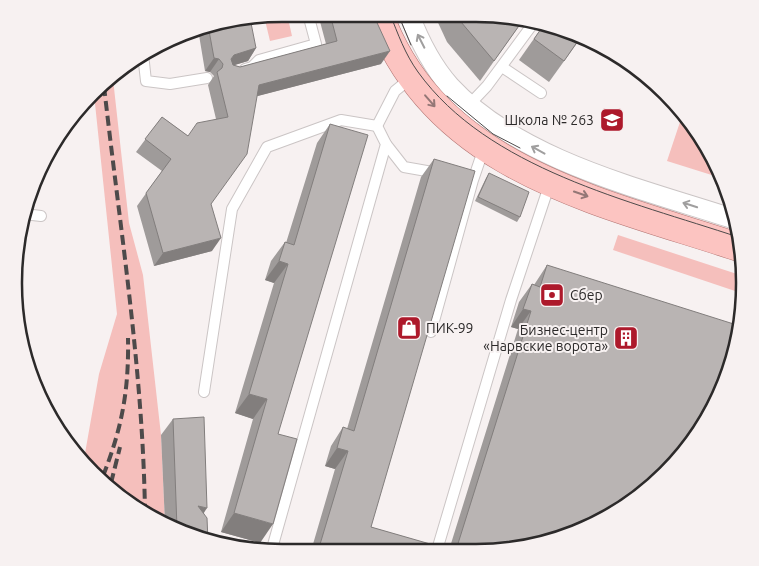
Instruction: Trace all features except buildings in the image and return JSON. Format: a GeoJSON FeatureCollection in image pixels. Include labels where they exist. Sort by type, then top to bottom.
{"type":"FeatureCollection","features":[{"type":"Feature","properties":{"kind":"main road"},"geometry":{"type":"LineString","coordinates":[[382,22],[396,53],[411,78],[436,108],[484,148],[550,183],[734,246]]}},
{"type":"Feature","properties":{"kind":"street"},"geometry":{"type":"LineString","coordinates":[[412,22],[432,62],[450,86],[498,127],[542,153],[728,217]]}},
{"type":"Feature","properties":{"kind":"lane"},"geometry":{"type":"LineString","coordinates":[[237,71],[252,67],[258,56],[316,44],[310,22]]}},
{"type":"Feature","properties":{"kind":"lane"},"geometry":{"type":"LineString","coordinates":[[469,104],[502,67],[530,28]]}},
{"type":"Feature","properties":{"kind":"lane"},"geometry":{"type":"LineString","coordinates":[[144,62],[146,81],[170,84],[207,78]]}},
{"type":"Feature","properties":{"kind":"lane"},"geometry":{"type":"LineString","coordinates":[[502,67],[541,93]]}},
{"type":"Feature","properties":{"kind":"lane"},"geometry":{"type":"LineString","coordinates":[[377,126],[395,90],[411,78]]}},
{"type":"Feature","properties":{"kind":"lane"},"geometry":{"type":"LineString","coordinates":[[204,392],[232,209],[267,147],[341,120],[377,126]]}},
{"type":"Feature","properties":{"kind":"lane"},"geometry":{"type":"LineString","coordinates":[[377,126],[386,144],[404,167],[447,175]]}},
{"type":"Feature","properties":{"kind":"lane"},"geometry":{"type":"LineString","coordinates":[[273,543],[386,144]]}},
{"type":"Feature","properties":{"kind":"lane"},"geometry":{"type":"LineString","coordinates":[[431,332],[469,179],[484,148]]}},
{"type":"Feature","properties":{"kind":"lane"},"geometry":{"type":"LineString","coordinates":[[439,544],[511,300],[550,183]]}},
{"type":"Feature","properties":{"kind":"lane"},"geometry":{"type":"LineString","coordinates":[[31,215],[41,216]]}},
{"type":"Feature","properties":{"kind":"shaded area"},"geometry":{"type":"Polygon","coordinates":[[[289,22],[292,36],[270,41],[266,23],[289,22]]]}},
{"type":"Feature","properties":{"kind":"shaded area"},"geometry":{"type":"Polygon","coordinates":[[[114,85],[129,223],[143,275],[161,435],[165,515],[124,490],[85,453],[99,374],[117,314],[95,103],[114,85]]]}},
{"type":"Feature","properties":{"kind":"shaded area"},"geometry":{"type":"Polygon","coordinates":[[[680,121],[693,138],[714,176],[667,161],[680,121]]]}},
{"type":"Feature","properties":{"kind":"shaded area"},"geometry":{"type":"Polygon","coordinates":[[[618,235],[736,274],[736,291],[613,250],[618,235]]]}},
{"type":"Feature","properties":{"kind":"tram line"},"geometry":{"type":"LineString","coordinates":[[393,22],[418,72],[447,105],[482,134],[522,157],[608,195],[732,235]]}},
{"type":"Feature","properties":{"kind":"tram line"},"geometry":{"type":"LineString","coordinates":[[401,22],[411,45]]}},
{"type":"Feature","properties":{"kind":"tram line"},"geometry":{"type":"LineString","coordinates":[[447,96],[493,134],[520,148]]}},
{"type":"Feature","properties":{"kind":"railway"},"geometry":{"type":"LineString","coordinates":[[105,93],[130,299],[140,406],[145,504]]}},
{"type":"Feature","properties":{"kind":"railway"},"geometry":{"type":"LineString","coordinates":[[104,472],[120,425],[126,392],[128,338]]}},
{"type":"Feature","properties":{"kind":"railway"},"geometry":{"type":"LineString","coordinates":[[112,480],[120,447]]}},
{"type":"Feature","properties":{"kind":"place","name":"Школа № 263"},"geometry":{"type":"Point","coordinates":[612,120]}},
{"type":"Feature","properties":{"kind":"place","name":"Сбер"},"geometry":{"type":"Point","coordinates":[552,295]}},
{"type":"Feature","properties":{"kind":"place","name":"ПИК-99"},"geometry":{"type":"Point","coordinates":[409,328]}},
{"type":"Feature","properties":{"kind":"place","name":"Бизнес-центр «Нарвские ворота»"},"geometry":{"type":"Point","coordinates":[626,338]}}]}
